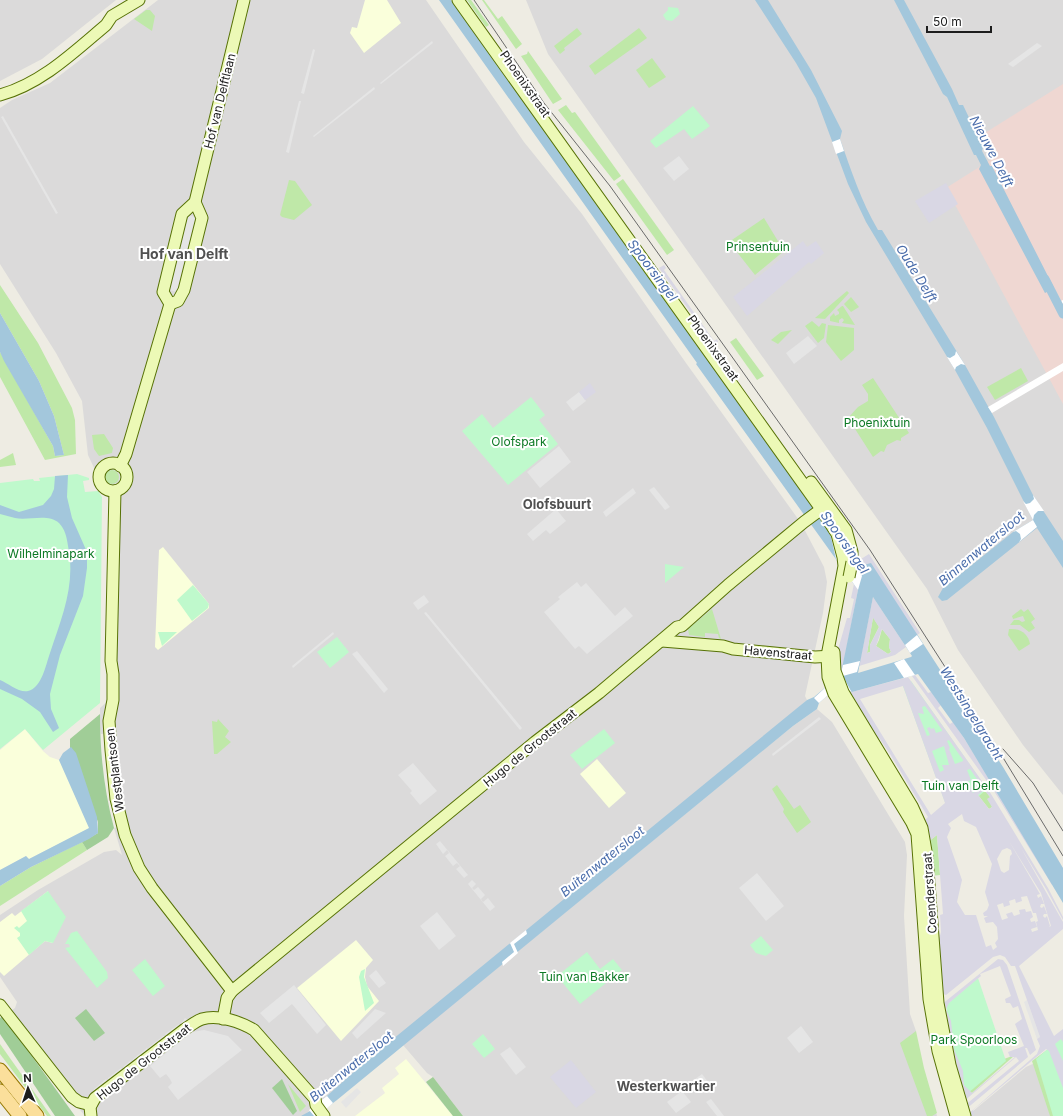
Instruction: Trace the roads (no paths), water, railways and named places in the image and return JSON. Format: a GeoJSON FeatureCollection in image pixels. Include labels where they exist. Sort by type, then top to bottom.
{"type":"FeatureCollection","features":[{"type":"Feature","properties":{"kind":"main road"},"geometry":{"type":"LineString","coordinates":[[0,1070],[37,1116]]}},
{"type":"Feature","properties":{"kind":"main road"},"geometry":{"type":"LineString","coordinates":[[0,1091],[20,1116]]}},
{"type":"Feature","properties":{"kind":"street"},"geometry":{"type":"LineString","coordinates":[[0,95],[30,83],[44,75],[106,25],[117,21],[126,9],[139,0]]}},
{"type":"Feature","properties":{"kind":"street","name":"Hof van Delftlaan"},"geometry":{"type":"LineString","coordinates":[[120,466],[126,454],[174,302],[183,296],[202,218],[198,206],[244,0]]}},
{"type":"Feature","properties":{"kind":"street","name":"Phoenixstraat"},"geometry":{"type":"LineString","coordinates":[[458,0],[822,509],[846,530],[852,552],[848,569]]}},
{"type":"Feature","properties":{"kind":"street","name":"Phoenixstraat"},"geometry":{"type":"LineString","coordinates":[[466,0],[708,342],[822,509],[837,534],[848,569]]}},
{"type":"Feature","properties":{"kind":"street"},"geometry":{"type":"LineString","coordinates":[[174,302],[163,292],[173,246],[182,214],[198,206]]}},
{"type":"Feature","properties":{"kind":"street"},"geometry":{"type":"LineString","coordinates":[[109,464],[120,466],[126,474],[126,481],[122,488],[115,491],[103,487],[99,479],[99,475],[103,468],[109,464]]}},
{"type":"Feature","properties":{"kind":"street","name":"Westplantsoen"},"geometry":{"type":"LineString","coordinates":[[115,491],[111,661],[114,674],[113,700],[109,721],[114,779],[125,835],[139,868],[152,888],[232,991]]}},
{"type":"Feature","properties":{"kind":"street","name":"Hugo de Grootstraat"},"geometry":{"type":"LineString","coordinates":[[91,1110],[96,1098],[185,1029],[202,1019],[226,1020],[227,998],[232,991],[535,742],[599,693],[677,627],[682,626],[728,585],[822,509]]}},
{"type":"Feature","properties":{"kind":"street"},"geometry":{"type":"LineString","coordinates":[[830,656],[848,569]]}},
{"type":"Feature","properties":{"kind":"street"},"geometry":{"type":"LineString","coordinates":[[682,626],[686,642]]}},
{"type":"Feature","properties":{"kind":"street","name":"Havenstraat"},"geometry":{"type":"LineString","coordinates":[[662,641],[686,642],[723,646],[732,649],[815,657],[830,656]]}},
{"type":"Feature","properties":{"kind":"street","name":"Coenderstraat"},"geometry":{"type":"LineString","coordinates":[[830,656],[827,669],[916,832],[929,999],[938,1051],[960,1114]]}},
{"type":"Feature","properties":{"kind":"street"},"geometry":{"type":"LineString","coordinates":[[0,1004],[72,1097],[91,1110]]}},
{"type":"Feature","properties":{"kind":"street"},"geometry":{"type":"LineString","coordinates":[[226,1020],[254,1030],[322,1108]]}},
{"type":"Feature","properties":{"kind":"water"},"geometry":{"type":"Polygon","coordinates":[[[439,0],[451,0],[861,575],[864,565],[871,563],[1003,767],[1063,868],[1063,903],[964,738],[918,674],[852,692],[827,696],[819,703],[817,709],[793,726],[337,1100],[316,1116],[301,1116],[310,1111],[365,1062],[807,700],[814,697],[827,686],[845,680],[841,673],[858,590],[696,364],[697,363],[439,0]],[[873,597],[858,673],[912,656],[873,597]]]}},
{"type":"Feature","properties":{"kind":"water"},"geometry":{"type":"Polygon","coordinates":[[[755,0],[768,0],[811,70],[842,131],[840,139],[866,208],[878,230],[882,230],[965,365],[994,417],[1033,495],[1063,541],[1063,568],[1037,528],[947,600],[942,601],[938,597],[943,588],[1013,532],[1033,520],[987,428],[955,370],[866,222],[848,184],[816,98],[796,63],[755,0]]]}},
{"type":"Feature","properties":{"kind":"water"},"geometry":{"type":"Polygon","coordinates":[[[894,0],[904,0],[952,89],[959,105],[963,105],[983,147],[982,151],[990,166],[992,166],[1054,288],[1045,293],[979,169],[981,165],[976,155],[974,155],[947,97],[943,94],[894,0]]]}},
{"type":"Feature","properties":{"kind":"water"},"geometry":{"type":"Polygon","coordinates":[[[0,313],[39,381],[54,416],[64,455],[55,456],[53,446],[4,361],[0,352],[0,313]]]}},
{"type":"Feature","properties":{"kind":"water"},"geometry":{"type":"Polygon","coordinates":[[[68,475],[67,497],[72,518],[87,552],[87,568],[83,596],[60,655],[50,694],[51,709],[59,728],[53,732],[40,712],[22,699],[0,689],[0,680],[21,691],[28,691],[37,685],[43,675],[63,613],[69,587],[70,560],[67,540],[63,528],[54,520],[49,518],[13,518],[0,514],[0,505],[19,512],[43,505],[51,496],[54,489],[55,476],[68,475]]]}},
{"type":"Feature","properties":{"kind":"water"},"geometry":{"type":"Polygon","coordinates":[[[71,747],[76,753],[97,817],[98,833],[89,839],[31,867],[0,886],[0,870],[26,856],[29,859],[89,828],[59,760],[63,753],[71,747]]]}},
{"type":"Feature","properties":{"kind":"waterway","name":"Nieuwe Delft"},"geometry":{"type":"LineString","coordinates":[[1045,279],[1063,314]]}},
{"type":"Feature","properties":{"kind":"tram line"},"geometry":{"type":"LineString","coordinates":[[474,0],[544,103],[610,186],[870,550],[999,751],[1063,856]]}},
{"type":"Feature","properties":{"kind":"tram line"},"geometry":{"type":"LineString","coordinates":[[1003,749],[1033,783],[1063,831]]}},
{"type":"Feature","properties":{"kind":"district","name":"Hof van Delft"},"geometry":{"type":"Point","coordinates":[184,254]}},
{"type":"Feature","properties":{"kind":"district","name":"Olofsbuurt"},"geometry":{"type":"Point","coordinates":[557,504]}},
{"type":"Feature","properties":{"kind":"district","name":"Westerkwartier"},"geometry":{"type":"Point","coordinates":[666,1086]}},
{"type":"Feature","properties":{"kind":"park label","name":"Prinsentuin"},"geometry":{"type":"Point","coordinates":[758,247]}},
{"type":"Feature","properties":{"kind":"park label","name":"Phoenixtuin"},"geometry":{"type":"Point","coordinates":[877,423]}},
{"type":"Feature","properties":{"kind":"park label","name":"Olofspark"},"geometry":{"type":"Point","coordinates":[519,442]}},
{"type":"Feature","properties":{"kind":"park label","name":"Wilhelminapark"},"geometry":{"type":"Point","coordinates":[51,554]}},
{"type":"Feature","properties":{"kind":"park label","name":"Tuin van Delft"},"geometry":{"type":"Point","coordinates":[960,786]}},
{"type":"Feature","properties":{"kind":"park label","name":"Tuin van Bakker"},"geometry":{"type":"Point","coordinates":[584,977]}},
{"type":"Feature","properties":{"kind":"park label","name":"Park Spoorloos"},"geometry":{"type":"Point","coordinates":[974,1040]}},
{"type":"Feature","properties":{"kind":"water label","name":"Spoorsingel"},"geometry":{"type":"Point","coordinates":[653,270]}},
{"type":"Feature","properties":{"kind":"water label","name":"Oude Delft"},"geometry":{"type":"Point","coordinates":[917,273]}},
{"type":"Feature","properties":{"kind":"water label","name":"Spoorsingel"},"geometry":{"type":"Point","coordinates":[845,542]}},
{"type":"Feature","properties":{"kind":"water label","name":"Binnenwatersloot"},"geometry":{"type":"Point","coordinates":[981,548]}},
{"type":"Feature","properties":{"kind":"water label","name":"Westsingelgracht"},"geometry":{"type":"Point","coordinates":[972,713]}},
{"type":"Feature","properties":{"kind":"water label","name":"Buitenwatersloot"},"geometry":{"type":"Point","coordinates":[602,861]}},
{"type":"Feature","properties":{"kind":"water label","name":"Buitenwatersloot"},"geometry":{"type":"Point","coordinates":[351,1066]}}]}
